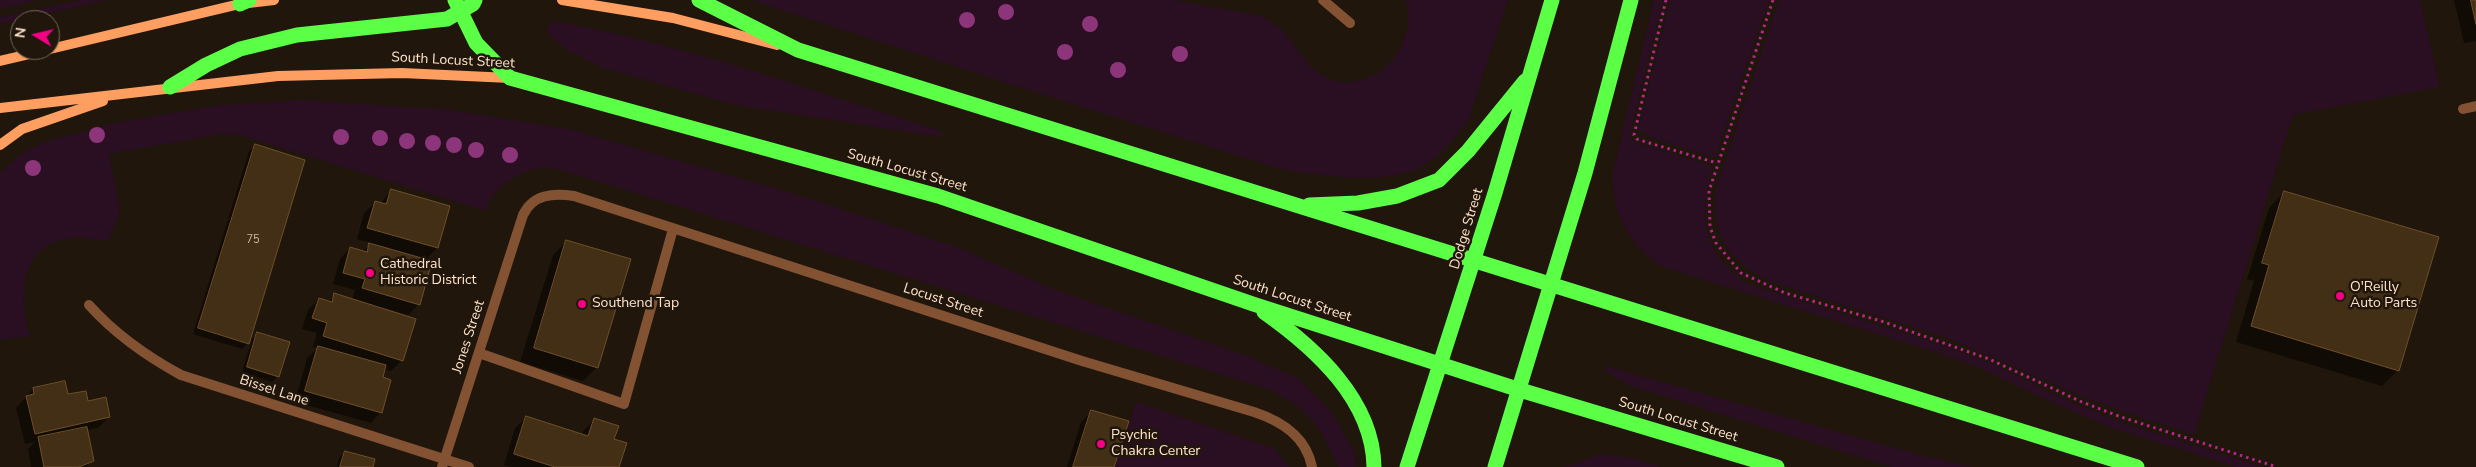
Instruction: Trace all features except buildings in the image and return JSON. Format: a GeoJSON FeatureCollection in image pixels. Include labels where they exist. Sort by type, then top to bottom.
{"type":"FeatureCollection","features":[{"type":"Feature","properties":{"kind":"highway"},"geometry":{"type":"LineString","coordinates":[[170,87],[206,65],[240,49],[297,35],[447,19],[458,6],[473,4],[475,0]]}},
{"type":"Feature","properties":{"kind":"highway"},"geometry":{"type":"LineString","coordinates":[[700,0],[798,50],[993,109],[1297,206],[1475,259],[1551,285],[2137,467]]}},
{"type":"Feature","properties":{"kind":"highway","name":"Dodge Street"},"geometry":{"type":"LineString","coordinates":[[1407,467],[1475,259],[1552,0]]}},
{"type":"Feature","properties":{"kind":"highway"},"geometry":{"type":"LineString","coordinates":[[1495,467],[1520,390],[1601,118],[1630,0]]}},
{"type":"Feature","properties":{"kind":"highway"},"geometry":{"type":"LineString","coordinates":[[458,6],[476,42],[510,78]]}},
{"type":"Feature","properties":{"kind":"highway"},"geometry":{"type":"LineString","coordinates":[[1297,206],[1358,203],[1397,196],[1439,180],[1468,151],[1529,76]]}},
{"type":"Feature","properties":{"kind":"highway","name":"South Locust Street"},"geometry":{"type":"LineString","coordinates":[[510,78],[938,196],[1253,304],[1520,390],[1778,467]]}},
{"type":"Feature","properties":{"kind":"highway"},"geometry":{"type":"LineString","coordinates":[[1253,304],[1299,337],[1328,366],[1344,386],[1364,422],[1374,454],[1374,467]]}},
{"type":"Feature","properties":{"kind":"main road"},"geometry":{"type":"LineString","coordinates":[[60,47],[245,2],[274,0]]}},
{"type":"Feature","properties":{"kind":"main road"},"geometry":{"type":"LineString","coordinates":[[562,0],[673,18],[798,50]]}},
{"type":"Feature","properties":{"kind":"main road","name":"South Locust Street"},"geometry":{"type":"LineString","coordinates":[[0,108],[118,96],[170,87],[278,76],[402,73],[510,78]]}},
{"type":"Feature","properties":{"kind":"main road"},"geometry":{"type":"LineString","coordinates":[[0,145],[22,130],[118,96]]}},
{"type":"Feature","properties":{"kind":"street"},"geometry":{"type":"LineString","coordinates":[[1323,0],[1350,23]]}},
{"type":"Feature","properties":{"kind":"street"},"geometry":{"type":"LineString","coordinates":[[2463,108],[2476,106]]}},
{"type":"Feature","properties":{"kind":"street","name":"Locust Street"},"geometry":{"type":"LineString","coordinates":[[544,196],[556,194],[574,196],[1082,361],[1277,420],[1298,437],[1312,467]]}},
{"type":"Feature","properties":{"kind":"street","name":"Jones Street"},"geometry":{"type":"LineString","coordinates":[[443,463],[523,215],[533,201],[544,196]]}},
{"type":"Feature","properties":{"kind":"street"},"geometry":{"type":"LineString","coordinates":[[479,353],[624,404],[673,229]]}},
{"type":"Feature","properties":{"kind":"street","name":"Bissel Lane"},"geometry":{"type":"LineString","coordinates":[[89,306],[104,322],[144,354],[180,375],[443,463],[469,467]]}},
{"type":"Feature","properties":{"kind":"path"},"geometry":{"type":"LineString","coordinates":[[1666,0],[1634,135],[1637,139],[1717,163]]}},
{"type":"Feature","properties":{"kind":"path"},"geometry":{"type":"LineString","coordinates":[[1774,0],[1709,191],[1710,226],[1716,243],[1741,274],[1785,293],[1881,321],[1989,359],[2082,402],[2121,417],[2277,467]]}},
{"type":"Feature","properties":{"kind":"shaded area"},"geometry":{"type":"Polygon","coordinates":[[[0,0],[39,0],[0,9],[0,0]]]}},
{"type":"Feature","properties":{"kind":"shaded area"},"geometry":{"type":"Polygon","coordinates":[[[81,0],[109,0],[60,11],[33,10],[81,0]]]}},
{"type":"Feature","properties":{"kind":"shaded area"},"geometry":{"type":"Polygon","coordinates":[[[751,0],[1174,0],[1262,16],[1281,29],[1314,71],[1329,79],[1345,83],[1377,74],[1391,62],[1400,48],[1408,28],[1406,0],[1508,0],[1468,121],[1452,141],[1435,158],[1417,170],[1386,177],[1350,178],[1284,170],[751,0]]]}},
{"type":"Feature","properties":{"kind":"shaded area"},"geometry":{"type":"Polygon","coordinates":[[[1654,0],[1663,0],[1631,130],[1631,139],[1638,143],[1713,166],[1706,201],[1708,232],[1713,246],[1732,272],[1748,284],[1940,344],[1998,366],[2064,399],[2124,423],[2263,467],[2236,467],[2112,428],[2042,398],[1978,367],[1660,266],[1638,246],[1623,225],[1618,213],[1613,187],[1613,172],[1654,0]]]}},
{"type":"Feature","properties":{"kind":"shaded area"},"geometry":{"type":"Polygon","coordinates":[[[1670,0],[1769,0],[1715,158],[1646,136],[1638,130],[1670,0]]]}},
{"type":"Feature","properties":{"kind":"shaded area"},"geometry":{"type":"Polygon","coordinates":[[[1779,0],[2420,0],[2440,87],[2293,115],[2194,435],[2095,402],[1947,338],[1771,282],[1756,274],[1733,256],[1720,234],[1716,221],[1716,188],[1779,0]]]}},
{"type":"Feature","properties":{"kind":"shaded area"},"geometry":{"type":"Polygon","coordinates":[[[10,15],[10,22],[0,24],[0,17],[10,15]]]}},
{"type":"Feature","properties":{"kind":"shaded area"},"geometry":{"type":"Polygon","coordinates":[[[553,21],[651,42],[700,55],[941,131],[941,137],[736,105],[603,68],[566,49],[552,38],[546,29],[553,21]]]}},
{"type":"Feature","properties":{"kind":"shaded area"},"geometry":{"type":"Polygon","coordinates":[[[303,100],[451,110],[569,129],[795,194],[956,247],[1056,290],[1247,356],[1297,378],[1329,409],[1354,451],[1356,467],[1338,467],[1326,440],[1313,421],[1296,406],[1271,390],[584,177],[551,168],[527,171],[501,186],[489,202],[486,211],[240,135],[223,134],[109,154],[120,210],[109,241],[74,238],[56,241],[43,249],[33,260],[27,273],[24,288],[26,321],[30,336],[0,340],[0,173],[21,154],[41,143],[119,122],[221,105],[303,100]]]}},
{"type":"Feature","properties":{"kind":"shaded area"},"geometry":{"type":"Polygon","coordinates":[[[1606,366],[1913,453],[1972,467],[1891,467],[1631,386],[1605,371],[1606,366]]]}},
{"type":"Feature","properties":{"kind":"shaded area"},"geometry":{"type":"Polygon","coordinates":[[[1136,402],[1273,448],[1289,467],[1115,467],[1136,402]]]}},
{"type":"Feature","properties":{"kind":"shaded area"},"geometry":{"type":"Polygon","coordinates":[[[1601,454],[1633,458],[1661,467],[1565,467],[1601,454]]]}},
{"type":"Feature","properties":{"kind":"place","name":"Cathedral Historic District"},"geometry":{"type":"Point","coordinates":[370,273]}},
{"type":"Feature","properties":{"kind":"place","name":"O'Reilly Auto Parts"},"geometry":{"type":"Point","coordinates":[2340,296]}},
{"type":"Feature","properties":{"kind":"place","name":"Southend Tap"},"geometry":{"type":"Point","coordinates":[582,304]}},
{"type":"Feature","properties":{"kind":"place","name":"Psychic Chakra Center"},"geometry":{"type":"Point","coordinates":[1101,444]}}]}
